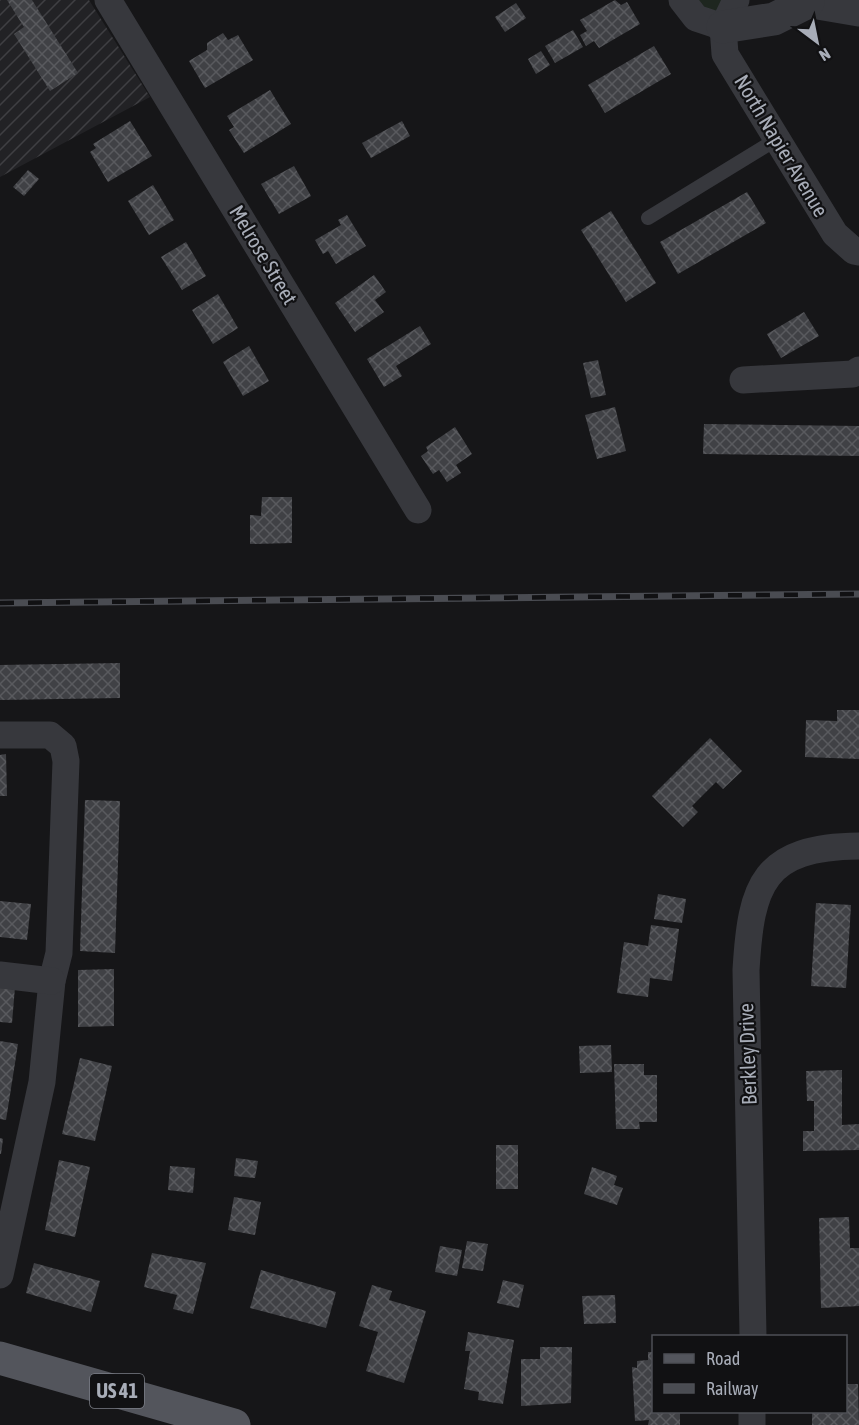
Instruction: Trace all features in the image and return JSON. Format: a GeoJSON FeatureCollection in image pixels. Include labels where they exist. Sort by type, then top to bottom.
{"type":"FeatureCollection","features":[{"type":"Feature","properties":{"kind":"main road","name":"US 41"},"geometry":{"type":"LineString","coordinates":[[0,1358],[166,1415],[234,1425]]}},
{"type":"Feature","properties":{"kind":"street","name":"Melrose Street"},"geometry":{"type":"LineString","coordinates":[[108,0],[418,510]]}},
{"type":"Feature","properties":{"kind":"street"},"geometry":{"type":"LineString","coordinates":[[682,0],[696,18],[729,14],[774,19],[804,1],[859,10]]}},
{"type":"Feature","properties":{"kind":"street","name":"North Napier Avenue"},"geometry":{"type":"LineString","coordinates":[[729,14],[725,54],[835,234],[854,251],[859,252]]}},
{"type":"Feature","properties":{"kind":"street"},"geometry":{"type":"LineString","coordinates":[[743,380],[853,374],[859,370]]}},
{"type":"Feature","properties":{"kind":"street"},"geometry":{"type":"LineString","coordinates":[[0,735],[50,735],[63,746],[66,761],[59,953],[52,981],[42,1082],[0,1275]]}},
{"type":"Feature","properties":{"kind":"street","name":"Berkley Drive"},"geometry":{"type":"LineString","coordinates":[[753,1335],[746,970],[748,922],[755,900],[773,870],[787,859],[826,848],[859,846]]}},
{"type":"Feature","properties":{"kind":"street"},"geometry":{"type":"LineString","coordinates":[[0,975],[52,981]]}},
{"type":"Feature","properties":{"kind":"lane"},"geometry":{"type":"LineString","coordinates":[[648,218],[777,139]]}},
{"type":"Feature","properties":{"kind":"shaded area"},"geometry":{"type":"Polygon","coordinates":[[[0,0],[89,0],[150,97],[0,177],[0,0]]]}},
{"type":"Feature","properties":{"kind":"green space"},"geometry":{"type":"Polygon","coordinates":[[[693,0],[729,0],[725,10],[707,14],[693,0]]]}},
{"type":"Feature","properties":{"kind":"building"},"geometry":{"type":"Polygon","coordinates":[[[7,0],[32,0],[78,73],[50,91],[14,34],[24,27],[7,0]]]}},
{"type":"Feature","properties":{"kind":"building"},"geometry":{"type":"Polygon","coordinates":[[[615,0],[621,5],[627,2],[640,24],[599,48],[594,41],[586,46],[580,35],[587,31],[580,20],[615,0]]]}},
{"type":"Feature","properties":{"kind":"building"},"geometry":{"type":"Polygon","coordinates":[[[516,3],[526,18],[505,32],[495,17],[516,3]]]}},
{"type":"Feature","properties":{"kind":"building"},"geometry":{"type":"Polygon","coordinates":[[[573,30],[583,47],[555,63],[545,46],[573,30]]]}},
{"type":"Feature","properties":{"kind":"building"},"geometry":{"type":"Polygon","coordinates":[[[223,33],[228,40],[238,35],[253,60],[205,88],[189,61],[207,50],[207,43],[223,33]]]}},
{"type":"Feature","properties":{"kind":"building"},"geometry":{"type":"Polygon","coordinates":[[[654,46],[671,74],[605,113],[588,85],[654,46]]]}},
{"type":"Feature","properties":{"kind":"building"},"geometry":{"type":"Polygon","coordinates":[[[541,51],[550,65],[536,74],[528,59],[541,51]]]}},
{"type":"Feature","properties":{"kind":"building"},"geometry":{"type":"Polygon","coordinates":[[[270,90],[291,124],[244,153],[229,130],[234,127],[227,116],[270,90]]]}},
{"type":"Feature","properties":{"kind":"building"},"geometry":{"type":"Polygon","coordinates":[[[130,121],[152,156],[108,182],[90,152],[96,148],[93,144],[130,121]]]}},
{"type":"Feature","properties":{"kind":"building"},"geometry":{"type":"Polygon","coordinates":[[[402,121],[410,136],[371,158],[362,143],[402,121]]]}},
{"type":"Feature","properties":{"kind":"building"},"geometry":{"type":"Polygon","coordinates":[[[294,166],[311,196],[279,214],[261,184],[294,166]]]}},
{"type":"Feature","properties":{"kind":"building"},"geometry":{"type":"Polygon","coordinates":[[[28,170],[39,179],[24,196],[13,187],[28,170]]]}},
{"type":"Feature","properties":{"kind":"building"},"geometry":{"type":"Polygon","coordinates":[[[153,185],[174,220],[149,235],[128,201],[153,185]]]}},
{"type":"Feature","properties":{"kind":"building"},"geometry":{"type":"Polygon","coordinates":[[[747,192],[766,223],[678,274],[660,242],[747,192]]]}},
{"type":"Feature","properties":{"kind":"building"},"geometry":{"type":"Polygon","coordinates":[[[611,211],[656,283],[626,302],[581,230],[611,211]]]}},
{"type":"Feature","properties":{"kind":"building"},"geometry":{"type":"Polygon","coordinates":[[[347,215],[366,246],[336,264],[328,251],[323,254],[315,240],[341,225],[338,220],[347,215]]]}},
{"type":"Feature","properties":{"kind":"building"},"geometry":{"type":"Polygon","coordinates":[[[186,242],[206,276],[182,290],[161,257],[186,242]]]}},
{"type":"Feature","properties":{"kind":"building"},"geometry":{"type":"Polygon","coordinates":[[[374,275],[386,292],[375,300],[384,312],[355,332],[335,303],[374,275]]]}},
{"type":"Feature","properties":{"kind":"building"},"geometry":{"type":"Polygon","coordinates":[[[218,294],[238,328],[213,344],[192,310],[218,294]]]}},
{"type":"Feature","properties":{"kind":"building"},"geometry":{"type":"Polygon","coordinates":[[[804,312],[819,336],[781,358],[767,334],[804,312]]]}},
{"type":"Feature","properties":{"kind":"building"},"geometry":{"type":"Polygon","coordinates":[[[420,326],[431,344],[396,366],[402,376],[384,387],[367,359],[420,326]]]}},
{"type":"Feature","properties":{"kind":"building"},"geometry":{"type":"Polygon","coordinates":[[[249,346],[269,381],[243,396],[223,362],[249,346]]]}},
{"type":"Feature","properties":{"kind":"building"},"geometry":{"type":"Polygon","coordinates":[[[598,360],[606,395],[591,398],[583,363],[598,360]]]}},
{"type":"Feature","properties":{"kind":"building"},"geometry":{"type":"Polygon","coordinates":[[[615,407],[626,451],[597,459],[585,415],[615,407]]]}},
{"type":"Feature","properties":{"kind":"building"},"geometry":{"type":"Polygon","coordinates":[[[704,424],[859,426],[859,456],[703,454],[704,424]]]}},
{"type":"Feature","properties":{"kind":"building"},"geometry":{"type":"Polygon","coordinates":[[[455,427],[472,454],[456,465],[461,473],[447,482],[439,470],[433,474],[421,456],[428,451],[426,447],[455,427]]]}},
{"type":"Feature","properties":{"kind":"building"},"geometry":{"type":"Polygon","coordinates":[[[262,497],[292,497],[292,543],[250,544],[250,515],[261,516],[262,497]]]}},
{"type":"Feature","properties":{"kind":"building"},"geometry":{"type":"Polygon","coordinates":[[[120,663],[120,698],[0,700],[0,665],[120,663]]]}},
{"type":"Feature","properties":{"kind":"building"},"geometry":{"type":"Polygon","coordinates":[[[837,710],[859,710],[859,759],[805,757],[806,720],[837,721],[837,710]]]}},
{"type":"Feature","properties":{"kind":"building"},"geometry":{"type":"Polygon","coordinates":[[[710,738],[742,771],[723,789],[716,782],[692,806],[698,812],[683,827],[652,796],[710,738]]]}},
{"type":"Feature","properties":{"kind":"building"},"geometry":{"type":"Polygon","coordinates":[[[6,754],[7,796],[0,796],[0,755],[6,754]]]}},
{"type":"Feature","properties":{"kind":"building"},"geometry":{"type":"Polygon","coordinates":[[[85,800],[120,801],[115,953],[80,951],[85,800]]]}},
{"type":"Feature","properties":{"kind":"building"},"geometry":{"type":"Polygon","coordinates":[[[658,894],[686,899],[682,923],[654,919],[658,894]]]}},
{"type":"Feature","properties":{"kind":"building"},"geometry":{"type":"Polygon","coordinates":[[[0,901],[31,904],[27,940],[0,937],[0,901]]]}},
{"type":"Feature","properties":{"kind":"building"},"geometry":{"type":"Polygon","coordinates":[[[816,903],[851,905],[846,988],[811,986],[816,903]]]}},
{"type":"Feature","properties":{"kind":"building"},"geometry":{"type":"Polygon","coordinates":[[[651,925],[679,929],[672,981],[650,978],[648,997],[617,993],[624,942],[648,946],[651,925]]]}},
{"type":"Feature","properties":{"kind":"building"},"geometry":{"type":"Polygon","coordinates":[[[114,969],[114,1026],[78,1027],[78,970],[114,969]]]}},
{"type":"Feature","properties":{"kind":"building"},"geometry":{"type":"Polygon","coordinates":[[[0,986],[15,987],[12,1023],[0,1022],[0,986]]]}},
{"type":"Feature","properties":{"kind":"building"},"geometry":{"type":"Polygon","coordinates":[[[0,1041],[18,1044],[6,1120],[0,1119],[0,1041]]]}},
{"type":"Feature","properties":{"kind":"building"},"geometry":{"type":"Polygon","coordinates":[[[611,1045],[612,1072],[580,1073],[579,1046],[611,1045]]]}},
{"type":"Feature","properties":{"kind":"building"},"geometry":{"type":"Polygon","coordinates":[[[80,1058],[112,1066],[95,1141],[62,1134],[80,1058]]]}},
{"type":"Feature","properties":{"kind":"building"},"geometry":{"type":"Polygon","coordinates":[[[614,1064],[644,1064],[644,1075],[657,1075],[657,1122],[639,1122],[640,1129],[616,1129],[614,1064]]]}},
{"type":"Feature","properties":{"kind":"building"},"geometry":{"type":"Polygon","coordinates":[[[842,1070],[842,1125],[859,1124],[859,1150],[803,1151],[803,1131],[814,1131],[814,1101],[807,1101],[806,1071],[842,1070]]]}},
{"type":"Feature","properties":{"kind":"building"},"geometry":{"type":"Polygon","coordinates":[[[0,1138],[3,1139],[1,1154],[0,1154],[0,1138]]]}},
{"type":"Feature","properties":{"kind":"building"},"geometry":{"type":"Polygon","coordinates":[[[496,1145],[518,1145],[518,1189],[496,1189],[496,1145]]]}},
{"type":"Feature","properties":{"kind":"building"},"geometry":{"type":"Polygon","coordinates":[[[236,1158],[258,1161],[255,1178],[234,1176],[236,1158]]]}},
{"type":"Feature","properties":{"kind":"building"},"geometry":{"type":"Polygon","coordinates":[[[59,1160],[90,1167],[75,1237],[45,1230],[59,1160]]]}},
{"type":"Feature","properties":{"kind":"building"},"geometry":{"type":"Polygon","coordinates":[[[170,1166],[195,1168],[193,1193],[168,1190],[170,1166]]]}},
{"type":"Feature","properties":{"kind":"building"},"geometry":{"type":"Polygon","coordinates":[[[592,1167],[617,1176],[614,1185],[623,1188],[617,1205],[584,1194],[592,1167]]]}},
{"type":"Feature","properties":{"kind":"building"},"geometry":{"type":"Polygon","coordinates":[[[234,1197],[261,1202],[255,1235],[228,1230],[234,1197]]]}},
{"type":"Feature","properties":{"kind":"building"},"geometry":{"type":"Polygon","coordinates":[[[849,1217],[850,1248],[859,1248],[859,1306],[821,1308],[819,1218],[849,1217]]]}},
{"type":"Feature","properties":{"kind":"building"},"geometry":{"type":"Polygon","coordinates":[[[467,1241],[488,1244],[483,1271],[462,1268],[467,1241]]]}},
{"type":"Feature","properties":{"kind":"building"},"geometry":{"type":"Polygon","coordinates":[[[440,1246],[462,1250],[457,1276],[435,1272],[440,1246]]]}},
{"type":"Feature","properties":{"kind":"building"},"geometry":{"type":"Polygon","coordinates":[[[152,1253],[206,1263],[193,1314],[173,1309],[177,1295],[144,1287],[152,1253]]]}},
{"type":"Feature","properties":{"kind":"building"},"geometry":{"type":"Polygon","coordinates":[[[34,1263],[100,1281],[91,1312],[26,1293],[34,1263]]]}},
{"type":"Feature","properties":{"kind":"building"},"geometry":{"type":"Polygon","coordinates":[[[261,1270],[336,1292],[326,1328],[250,1308],[261,1270]]]}},
{"type":"Feature","properties":{"kind":"building"},"geometry":{"type":"Polygon","coordinates":[[[503,1280],[524,1285],[519,1308],[497,1303],[503,1280]]]}},
{"type":"Feature","properties":{"kind":"building"},"geometry":{"type":"Polygon","coordinates":[[[372,1285],[392,1291],[389,1300],[426,1311],[404,1383],[366,1371],[378,1332],[359,1326],[372,1285]]]}},
{"type":"Feature","properties":{"kind":"building"},"geometry":{"type":"Polygon","coordinates":[[[615,1295],[616,1323],[584,1324],[582,1296],[615,1295]]]}},
{"type":"Feature","properties":{"kind":"building"},"geometry":{"type":"Polygon","coordinates":[[[468,1332],[514,1340],[503,1404],[478,1400],[479,1392],[464,1389],[470,1351],[465,1351],[468,1332]]]}},
{"type":"Feature","properties":{"kind":"building"},"geometry":{"type":"Polygon","coordinates":[[[540,1347],[572,1347],[571,1403],[521,1406],[521,1359],[540,1359],[540,1347]]]}},
{"type":"Feature","properties":{"kind":"building"},"geometry":{"type":"Polygon","coordinates":[[[648,1352],[652,1352],[652,1413],[680,1413],[680,1425],[648,1425],[649,1420],[635,1421],[632,1367],[637,1368],[637,1361],[648,1360],[648,1352]]]}},
{"type":"Feature","properties":{"kind":"building"},"geometry":{"type":"Polygon","coordinates":[[[847,1384],[858,1384],[859,1425],[812,1425],[812,1413],[847,1413],[847,1384]]]}},
{"type":"Feature","properties":{"kind":"railway"},"geometry":{"type":"LineString","coordinates":[[0,603],[859,594]]}}]}
